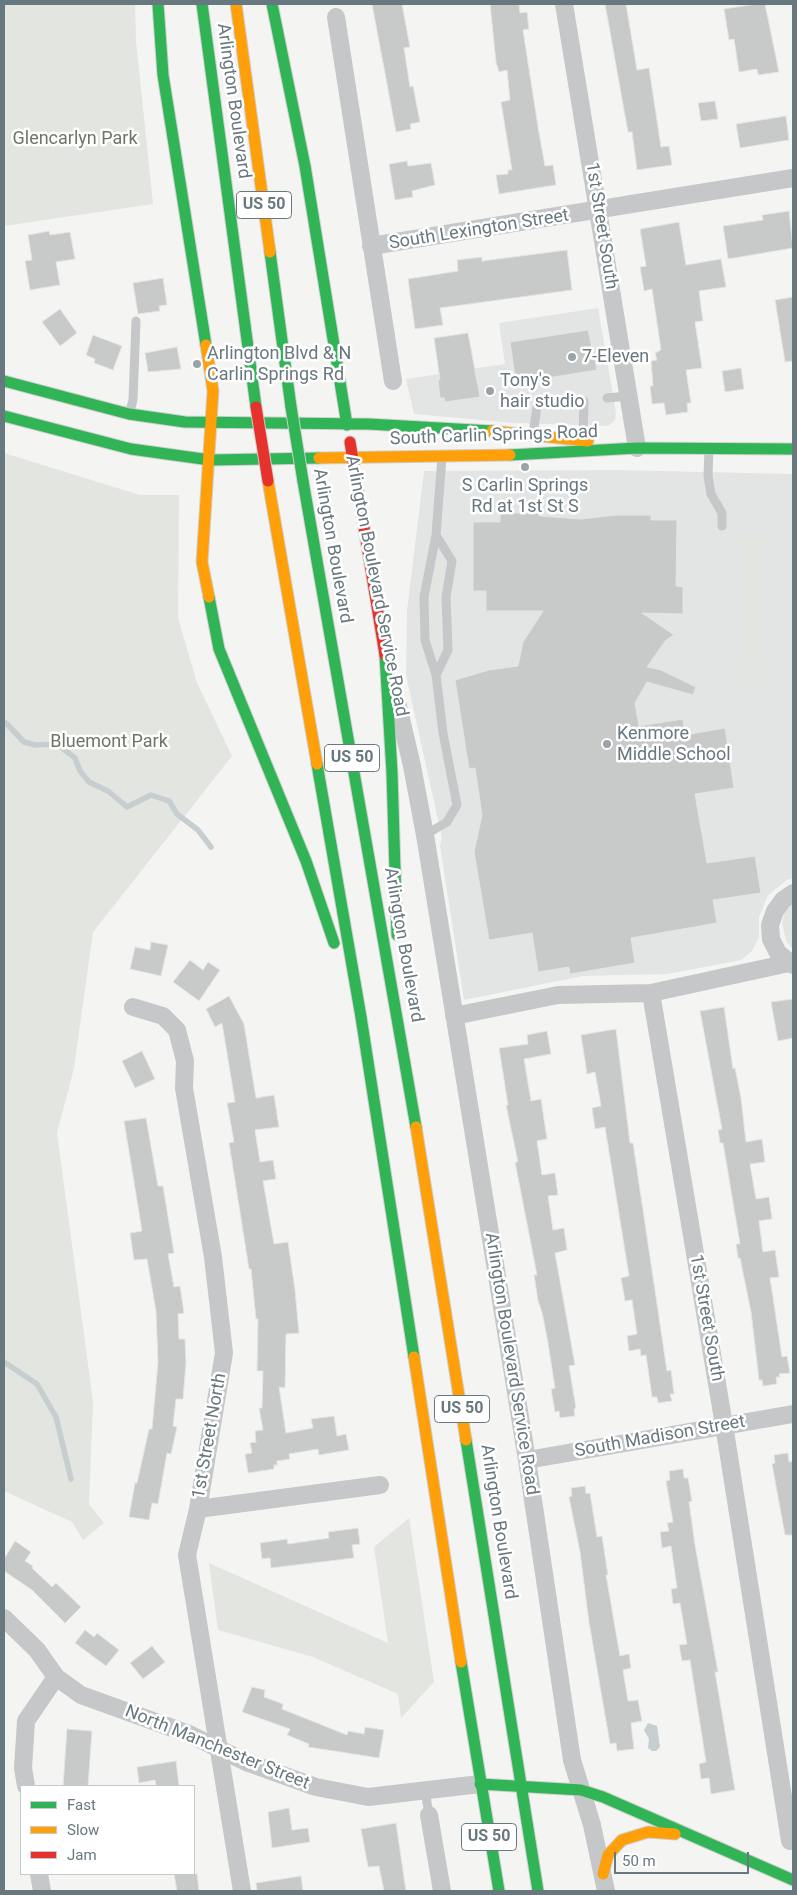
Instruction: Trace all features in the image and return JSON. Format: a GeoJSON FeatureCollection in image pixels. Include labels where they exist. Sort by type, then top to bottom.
{"type":"FeatureCollection","features":[{"type":"Feature","properties":{"kind":"main road"},"geometry":{"type":"LineString","coordinates":[[158,4],[163,75],[213,391],[202,562],[219,650],[306,861],[361,1017]]}},
{"type":"Feature","properties":{"kind":"main road","name":"Arlington Boulevard"},"geometry":{"type":"LineString","coordinates":[[202,4],[256,407],[361,1017],[480,1784],[499,1891]]}},
{"type":"Feature","properties":{"kind":"main road","name":"Arlington Boulevard"},"geometry":{"type":"LineString","coordinates":[[236,4],[291,407],[401,1034],[538,1891]]}},
{"type":"Feature","properties":{"kind":"main road","name":"Arlington Boulevard Service Road"},"geometry":{"type":"LineString","coordinates":[[272,4],[305,166],[385,654]]}},
{"type":"Feature","properties":{"kind":"main road","name":"South Carlin Springs Road"},"geometry":{"type":"LineString","coordinates":[[4,381],[129,414],[212,424],[347,425],[484,430],[533,434],[637,448]]}},
{"type":"Feature","properties":{"kind":"main road","name":"South Carlin Springs Road"},"geometry":{"type":"LineString","coordinates":[[4,416],[131,449],[210,460],[534,455],[637,448],[793,449]]}},
{"type":"Feature","properties":{"kind":"main road"},"geometry":{"type":"LineString","coordinates":[[442,457],[484,430]]}},
{"type":"Feature","properties":{"kind":"main road"},"geometry":{"type":"LineString","coordinates":[[385,654],[392,773],[401,1034]]}},
{"type":"Feature","properties":{"kind":"main road","name":"North Manchester Street"},"geometry":{"type":"LineString","coordinates":[[480,1784],[581,1790],[602,1796],[793,1880]]}},
{"type":"Feature","properties":{"kind":"main road"},"geometry":{"type":"LineString","coordinates":[[604,1883],[608,1855],[622,1840],[648,1832],[688,1835]]}},
{"type":"Feature","properties":{"kind":"street","name":"1st Street South"},"geometry":{"type":"LineString","coordinates":[[564,4],[637,448]]}},
{"type":"Feature","properties":{"kind":"street"},"geometry":{"type":"LineString","coordinates":[[336,18],[394,381]]}},
{"type":"Feature","properties":{"kind":"street","name":"South Lexington Street"},"geometry":{"type":"LineString","coordinates":[[371,246],[598,211],[793,178]]}},
{"type":"Feature","properties":{"kind":"street","name":"Arlington Boulevard Service Road"},"geometry":{"type":"LineString","coordinates":[[385,654],[412,766],[425,835],[526,1460],[572,1760],[592,1824],[604,1883]]}},
{"type":"Feature","properties":{"kind":"street"},"geometry":{"type":"LineString","coordinates":[[791,964],[778,953],[771,939],[770,925],[774,911],[783,900],[793,893]]}},
{"type":"Feature","properties":{"kind":"street"},"geometry":{"type":"LineString","coordinates":[[454,1016],[558,995],[651,993],[791,964]]}},
{"type":"Feature","properties":{"kind":"street","name":"1st Street South"},"geometry":{"type":"LineString","coordinates":[[651,993],[724,1425],[790,1841]]}},
{"type":"Feature","properties":{"kind":"street","name":"1st Street North"},"geometry":{"type":"LineString","coordinates":[[134,1006],[163,1016],[177,1030],[185,1061],[184,1088],[213,1257],[224,1353],[198,1510],[187,1555],[217,1749],[242,1891]]}},
{"type":"Feature","properties":{"kind":"street","name":"South Madison Street"},"geometry":{"type":"LineString","coordinates":[[526,1460],[793,1414]]}},
{"type":"Feature","properties":{"kind":"street"},"geometry":{"type":"LineString","coordinates":[[198,1510],[380,1485]]}},
{"type":"Feature","properties":{"kind":"street","name":"North Manchester Street"},"geometry":{"type":"LineString","coordinates":[[4,1618],[37,1650],[56,1677],[81,1695],[189,1734],[246,1762],[325,1789],[368,1798],[480,1784]]}},
{"type":"Feature","properties":{"kind":"street"},"geometry":{"type":"LineString","coordinates":[[26,1785],[23,1768],[26,1720],[56,1677]]}},
{"type":"Feature","properties":{"kind":"street"},"geometry":{"type":"LineString","coordinates":[[429,1815],[442,1891]]}},
{"type":"Feature","properties":{"kind":"street"},"geometry":{"type":"LineString","coordinates":[[39,1875],[42,1891]]}},
{"type":"Feature","properties":{"kind":"lane"},"geometry":{"type":"LineString","coordinates":[[129,414],[134,400],[136,321]]}},
{"type":"Feature","properties":{"kind":"lane"},"geometry":{"type":"LineString","coordinates":[[607,398],[628,396]]}},
{"type":"Feature","properties":{"kind":"lane"},"geometry":{"type":"LineString","coordinates":[[582,440],[584,401]]}},
{"type":"Feature","properties":{"kind":"lane"},"geometry":{"type":"LineString","coordinates":[[533,434],[537,407]]}},
{"type":"Feature","properties":{"kind":"lane"},"geometry":{"type":"LineString","coordinates":[[709,449],[708,476],[711,494],[722,513],[722,526]]}},
{"type":"Feature","properties":{"kind":"lane"},"geometry":{"type":"LineString","coordinates":[[425,835],[447,822],[457,805],[443,733],[436,675],[425,640],[424,596],[436,535],[442,457]]}},
{"type":"Feature","properties":{"kind":"lane"},"geometry":{"type":"LineString","coordinates":[[436,535],[452,562],[446,597],[448,650],[436,675]]}},
{"type":"Feature","properties":{"kind":"lane"},"geometry":{"type":"LineString","coordinates":[[425,1790],[429,1815]]}},
{"type":"Feature","properties":{"kind":"shaded area"},"geometry":{"type":"Polygon","coordinates":[[[598,308],[616,413],[615,420],[608,426],[514,423],[414,414],[406,379],[505,364],[499,323],[598,308]]]}},
{"type":"Feature","properties":{"kind":"shaded area","name":"Kenmore Middle School"},"geometry":{"type":"Polygon","coordinates":[[[618,470],[793,474],[793,878],[787,880],[768,895],[759,917],[759,937],[752,951],[741,960],[668,974],[583,976],[464,1000],[440,846],[442,838],[406,675],[407,611],[424,471],[618,470]]]}},
{"type":"Feature","properties":{"kind":"shaded area"},"geometry":{"type":"Polygon","coordinates":[[[648,1723],[657,1726],[660,1747],[656,1751],[648,1748],[649,1739],[644,1730],[648,1723]]]}},
{"type":"Feature","properties":{"kind":"green space","name":"Glencarlyn Park"},"geometry":{"type":"Polygon","coordinates":[[[4,4],[135,4],[136,41],[153,204],[4,226],[4,4]]]}},
{"type":"Feature","properties":{"kind":"green space","name":"Bluemont Park"},"geometry":{"type":"Polygon","coordinates":[[[4,453],[140,495],[179,495],[178,618],[197,683],[232,756],[93,932],[74,1068],[57,1133],[93,1402],[89,1504],[104,1523],[83,1540],[72,1522],[4,1491],[4,453]]]}},
{"type":"Feature","properties":{"kind":"green space"},"geometry":{"type":"Polygon","coordinates":[[[735,535],[771,536],[774,539],[771,543],[759,544],[758,661],[772,664],[772,670],[764,683],[751,687],[735,680],[731,668],[731,664],[735,662],[746,661],[747,543],[735,543],[733,539],[735,535]]]}},
{"type":"Feature","properties":{"kind":"green space"},"geometry":{"type":"Polygon","coordinates":[[[441,558],[444,562],[438,604],[441,646],[436,648],[432,625],[432,604],[434,582],[441,558]]]}},
{"type":"Feature","properties":{"kind":"green space"},"geometry":{"type":"Polygon","coordinates":[[[793,903],[793,949],[786,941],[782,922],[785,912],[793,903]]]}},
{"type":"Feature","properties":{"kind":"green space"},"geometry":{"type":"Polygon","coordinates":[[[409,1518],[434,1682],[401,1718],[398,1694],[313,1657],[218,1630],[209,1563],[388,1643],[374,1547],[409,1518]]]}},
{"type":"Feature","properties":{"kind":"building"},"geometry":{"type":"Polygon","coordinates":[[[372,4],[402,4],[410,47],[404,48],[410,87],[413,86],[420,122],[410,124],[411,129],[396,132],[372,4]]]}},
{"type":"Feature","properties":{"kind":"building"},"geometry":{"type":"Polygon","coordinates":[[[490,4],[519,4],[520,13],[527,12],[529,29],[523,30],[538,127],[545,166],[553,165],[556,185],[499,194],[496,175],[508,174],[508,170],[512,170],[501,102],[510,100],[507,70],[499,72],[496,62],[490,4]]]}},
{"type":"Feature","properties":{"kind":"building"},"geometry":{"type":"Polygon","coordinates":[[[605,4],[626,4],[637,70],[649,68],[661,147],[669,146],[672,165],[637,170],[632,132],[628,132],[605,4]]]}},
{"type":"Feature","properties":{"kind":"building"},"geometry":{"type":"Polygon","coordinates":[[[765,4],[779,72],[758,75],[757,69],[739,72],[734,39],[729,40],[724,9],[765,4]]]}},
{"type":"Feature","properties":{"kind":"building"},"geometry":{"type":"Polygon","coordinates":[[[715,101],[718,119],[701,121],[698,103],[715,101]]]}},
{"type":"Feature","properties":{"kind":"building"},"geometry":{"type":"Polygon","coordinates":[[[786,116],[789,140],[740,148],[736,124],[786,116]]]}},
{"type":"Feature","properties":{"kind":"building"},"geometry":{"type":"Polygon","coordinates":[[[407,161],[408,166],[431,163],[435,185],[412,191],[413,197],[395,200],[389,164],[407,161]]]}},
{"type":"Feature","properties":{"kind":"building"},"geometry":{"type":"Polygon","coordinates":[[[789,211],[793,248],[728,259],[723,226],[763,220],[762,215],[789,211]]]}},
{"type":"Feature","properties":{"kind":"building"},"geometry":{"type":"Polygon","coordinates":[[[679,222],[686,265],[721,259],[726,287],[699,291],[703,321],[695,322],[702,368],[686,370],[691,403],[687,403],[688,412],[666,415],[664,403],[652,404],[650,386],[653,386],[651,361],[657,360],[655,353],[661,350],[652,289],[644,291],[640,267],[646,266],[640,229],[679,222]]]}},
{"type":"Feature","properties":{"kind":"building"},"geometry":{"type":"Polygon","coordinates":[[[49,231],[50,235],[70,232],[75,259],[56,262],[60,285],[30,290],[25,261],[32,260],[28,235],[49,231]]]}},
{"type":"Feature","properties":{"kind":"building"},"geometry":{"type":"Polygon","coordinates":[[[567,250],[572,290],[440,308],[443,325],[415,329],[408,279],[458,271],[457,260],[482,257],[482,261],[567,250]]]}},
{"type":"Feature","properties":{"kind":"building"},"geometry":{"type":"Polygon","coordinates":[[[163,278],[167,305],[159,306],[160,311],[138,314],[133,283],[163,278]]]}},
{"type":"Feature","properties":{"kind":"building"},"geometry":{"type":"Polygon","coordinates":[[[793,297],[793,361],[785,362],[775,300],[793,297]]]}},
{"type":"Feature","properties":{"kind":"building"},"geometry":{"type":"Polygon","coordinates":[[[60,309],[77,333],[60,346],[42,322],[60,309]]]}},
{"type":"Feature","properties":{"kind":"building"},"geometry":{"type":"Polygon","coordinates":[[[588,330],[597,370],[516,383],[510,342],[588,330]]]}},
{"type":"Feature","properties":{"kind":"building"},"geometry":{"type":"Polygon","coordinates":[[[468,333],[480,397],[445,402],[444,398],[440,398],[438,380],[440,380],[434,338],[468,333]]]}},
{"type":"Feature","properties":{"kind":"building"},"geometry":{"type":"Polygon","coordinates":[[[93,335],[122,346],[113,370],[94,363],[95,359],[86,355],[93,335]]]}},
{"type":"Feature","properties":{"kind":"building"},"geometry":{"type":"Polygon","coordinates":[[[177,347],[181,369],[148,372],[145,353],[177,347]]]}},
{"type":"Feature","properties":{"kind":"building"},"geometry":{"type":"Polygon","coordinates":[[[741,368],[744,389],[725,392],[722,371],[741,368]]]}},
{"type":"Feature","properties":{"kind":"building","name":"Kenmore Middle School"},"geometry":{"type":"Polygon","coordinates":[[[500,513],[539,513],[539,516],[581,519],[616,515],[651,515],[651,520],[677,520],[676,586],[683,587],[683,614],[642,613],[674,635],[666,640],[647,667],[661,670],[696,687],[693,695],[647,682],[635,703],[639,726],[683,719],[685,735],[725,728],[734,788],[695,794],[707,863],[755,856],[761,893],[713,900],[717,923],[631,938],[635,963],[570,974],[569,967],[538,972],[532,933],[489,940],[474,852],[482,815],[475,768],[469,769],[455,680],[489,670],[518,666],[523,642],[543,611],[486,611],[486,591],[473,591],[473,522],[500,522],[500,513]]]}},
{"type":"Feature","properties":{"kind":"building"},"geometry":{"type":"Polygon","coordinates":[[[151,942],[168,945],[161,976],[130,969],[135,947],[150,950],[151,942]]]}},
{"type":"Feature","properties":{"kind":"building"},"geometry":{"type":"Polygon","coordinates":[[[190,960],[203,970],[208,962],[220,970],[199,1001],[173,982],[190,960]]]}},
{"type":"Feature","properties":{"kind":"building"},"geometry":{"type":"Polygon","coordinates":[[[229,996],[244,1024],[256,1098],[274,1095],[279,1127],[255,1130],[260,1162],[273,1160],[276,1179],[263,1181],[274,1244],[288,1242],[295,1290],[299,1333],[286,1334],[285,1388],[279,1387],[286,1433],[313,1428],[311,1419],[334,1416],[337,1436],[346,1434],[349,1450],[319,1455],[318,1449],[289,1454],[290,1459],[277,1461],[274,1469],[248,1473],[245,1454],[252,1453],[250,1443],[256,1442],[255,1431],[263,1430],[259,1408],[262,1408],[263,1371],[257,1371],[258,1319],[256,1319],[251,1269],[249,1269],[229,1143],[234,1142],[227,1103],[235,1102],[222,1023],[215,1027],[206,1009],[229,996]]]}},
{"type":"Feature","properties":{"kind":"building"},"geometry":{"type":"Polygon","coordinates":[[[793,999],[793,1038],[778,1041],[771,1002],[793,999]]]}},
{"type":"Feature","properties":{"kind":"building"},"geometry":{"type":"Polygon","coordinates":[[[724,1007],[733,1069],[735,1068],[741,1098],[746,1142],[762,1139],[765,1162],[750,1164],[756,1199],[769,1197],[772,1219],[759,1221],[763,1252],[775,1250],[779,1277],[770,1278],[782,1357],[787,1356],[790,1373],[779,1374],[780,1377],[776,1377],[777,1384],[763,1386],[762,1380],[759,1380],[751,1312],[740,1258],[738,1258],[736,1244],[740,1244],[723,1143],[720,1143],[718,1130],[722,1129],[700,1011],[724,1007]]]}},
{"type":"Feature","properties":{"kind":"building"},"geometry":{"type":"Polygon","coordinates":[[[616,1029],[630,1143],[633,1143],[667,1371],[671,1370],[674,1394],[670,1394],[672,1401],[658,1403],[657,1397],[652,1397],[646,1355],[641,1356],[640,1349],[629,1351],[627,1336],[637,1334],[632,1300],[625,1301],[621,1278],[629,1276],[605,1127],[595,1129],[592,1108],[601,1106],[595,1072],[587,1074],[581,1035],[616,1029]]]}},
{"type":"Feature","properties":{"kind":"building"},"geometry":{"type":"Polygon","coordinates":[[[547,1031],[551,1054],[524,1059],[531,1101],[541,1099],[547,1139],[537,1141],[542,1175],[555,1173],[558,1195],[548,1196],[553,1230],[564,1228],[567,1250],[555,1253],[575,1365],[569,1366],[576,1408],[574,1409],[575,1416],[560,1418],[559,1411],[555,1412],[551,1389],[555,1388],[542,1312],[538,1301],[534,1275],[537,1275],[515,1162],[518,1162],[506,1105],[508,1105],[499,1048],[528,1044],[527,1035],[547,1031]]]}},
{"type":"Feature","properties":{"kind":"building"},"geometry":{"type":"Polygon","coordinates":[[[142,1051],[155,1079],[135,1088],[122,1061],[142,1051]]]}},
{"type":"Feature","properties":{"kind":"building"},"geometry":{"type":"Polygon","coordinates":[[[146,1118],[158,1186],[163,1186],[174,1253],[168,1254],[174,1287],[180,1286],[184,1313],[178,1314],[179,1339],[185,1339],[186,1363],[183,1399],[176,1399],[173,1426],[177,1427],[171,1454],[167,1453],[158,1504],[152,1503],[149,1520],[129,1517],[135,1483],[137,1483],[149,1429],[152,1429],[158,1362],[156,1311],[147,1259],[134,1260],[130,1233],[142,1231],[124,1121],[146,1118]]]}},
{"type":"Feature","properties":{"kind":"building"},"geometry":{"type":"Polygon","coordinates":[[[788,1453],[789,1462],[793,1461],[793,1535],[785,1535],[772,1464],[775,1463],[774,1455],[788,1453]]]}},
{"type":"Feature","properties":{"kind":"building"},"geometry":{"type":"Polygon","coordinates":[[[683,1469],[684,1478],[688,1478],[692,1501],[689,1502],[695,1545],[718,1672],[715,1672],[735,1790],[711,1794],[709,1778],[701,1779],[699,1764],[706,1762],[690,1660],[682,1661],[679,1645],[687,1644],[680,1603],[673,1604],[671,1589],[677,1588],[671,1546],[662,1548],[660,1532],[669,1531],[667,1523],[673,1522],[666,1481],[670,1480],[669,1471],[683,1469]]]}},
{"type":"Feature","properties":{"kind":"building"},"geometry":{"type":"Polygon","coordinates":[[[585,1486],[586,1494],[590,1493],[597,1537],[602,1536],[608,1575],[606,1575],[620,1656],[629,1654],[631,1668],[623,1670],[628,1701],[638,1700],[642,1721],[631,1723],[634,1749],[617,1751],[616,1743],[610,1744],[589,1622],[580,1552],[569,1497],[572,1496],[571,1488],[585,1486]]]}},
{"type":"Feature","properties":{"kind":"building"},"geometry":{"type":"Polygon","coordinates":[[[358,1528],[360,1544],[352,1545],[354,1558],[271,1568],[270,1558],[262,1559],[260,1543],[287,1539],[288,1544],[329,1538],[328,1532],[358,1528]]]}},
{"type":"Feature","properties":{"kind":"building"},"geometry":{"type":"Polygon","coordinates":[[[15,1541],[31,1552],[25,1561],[33,1566],[32,1568],[52,1587],[56,1583],[81,1607],[65,1623],[32,1590],[4,1571],[4,1559],[15,1541]]]}},
{"type":"Feature","properties":{"kind":"building"},"geometry":{"type":"Polygon","coordinates":[[[85,1630],[94,1637],[97,1633],[119,1650],[106,1666],[75,1643],[85,1630]]]}},
{"type":"Feature","properties":{"kind":"building"},"geometry":{"type":"Polygon","coordinates":[[[152,1646],[165,1662],[143,1679],[130,1663],[152,1646]]]}},
{"type":"Feature","properties":{"kind":"building"},"geometry":{"type":"Polygon","coordinates":[[[252,1687],[265,1690],[264,1697],[283,1704],[282,1709],[347,1735],[348,1731],[364,1734],[365,1727],[384,1730],[379,1758],[308,1747],[309,1744],[287,1735],[290,1729],[242,1712],[252,1687]]]}},
{"type":"Feature","properties":{"kind":"building"},"geometry":{"type":"Polygon","coordinates":[[[67,1729],[92,1731],[88,1785],[63,1785],[67,1729]]]}},
{"type":"Feature","properties":{"kind":"building"},"geometry":{"type":"Polygon","coordinates":[[[176,1761],[179,1785],[156,1785],[155,1780],[139,1783],[137,1767],[176,1761]]]}},
{"type":"Feature","properties":{"kind":"building"},"geometry":{"type":"Polygon","coordinates":[[[289,1808],[292,1830],[308,1828],[310,1842],[272,1848],[268,1812],[289,1808]]]}},
{"type":"Feature","properties":{"kind":"building"},"geometry":{"type":"Polygon","coordinates":[[[396,1823],[406,1891],[384,1891],[379,1866],[368,1867],[361,1829],[396,1823]]]}},
{"type":"Feature","properties":{"kind":"building"},"geometry":{"type":"Polygon","coordinates":[[[197,1874],[199,1891],[177,1891],[174,1875],[197,1874]]]}},
{"type":"Feature","properties":{"kind":"building"},"geometry":{"type":"Polygon","coordinates":[[[301,1876],[303,1891],[257,1891],[256,1883],[301,1876]]]}},
{"type":"Feature","properties":{"kind":"waterway"},"geometry":{"type":"LineString","coordinates":[[4,723],[24,742],[35,745],[57,744],[75,758],[80,771],[89,782],[108,791],[127,807],[151,795],[169,801],[177,814],[198,830],[211,847]]}},
{"type":"Feature","properties":{"kind":"waterway"},"geometry":{"type":"LineString","coordinates":[[4,1362],[37,1384],[56,1417],[71,1479]]}},
{"type":"Feature","properties":{"kind":"traffic: fast"},"geometry":{"type":"LineString","coordinates":[[158,4],[163,75],[206,345]]}},
{"type":"Feature","properties":{"kind":"traffic: fast"},"geometry":{"type":"LineString","coordinates":[[202,4],[256,407]]}},
{"type":"Feature","properties":{"kind":"traffic: fast"},"geometry":{"type":"LineString","coordinates":[[272,4],[305,166],[347,425]]}},
{"type":"Feature","properties":{"kind":"traffic: fast"},"geometry":{"type":"LineString","coordinates":[[270,252],[291,407]]}},
{"type":"Feature","properties":{"kind":"traffic: fast"},"geometry":{"type":"LineString","coordinates":[[4,381],[129,414],[185,422],[368,424],[492,431]]}},
{"type":"Feature","properties":{"kind":"traffic: fast"},"geometry":{"type":"LineString","coordinates":[[291,407],[303,481]]}},
{"type":"Feature","properties":{"kind":"traffic: fast"},"geometry":{"type":"LineString","coordinates":[[4,416],[131,449],[210,460],[319,458]]}},
{"type":"Feature","properties":{"kind":"traffic: fast"},"geometry":{"type":"LineString","coordinates":[[510,455],[637,448],[793,449]]}},
{"type":"Feature","properties":{"kind":"traffic: fast"},"geometry":{"type":"LineString","coordinates":[[303,481],[416,1127]]}},
{"type":"Feature","properties":{"kind":"traffic: fast"},"geometry":{"type":"LineString","coordinates":[[209,597],[219,649],[306,861],[334,943]]}},
{"type":"Feature","properties":{"kind":"traffic: fast"},"geometry":{"type":"LineString","coordinates":[[385,655],[392,773],[397,935]]}},
{"type":"Feature","properties":{"kind":"traffic: fast"},"geometry":{"type":"LineString","coordinates":[[317,764],[361,1017],[414,1357]]}},
{"type":"Feature","properties":{"kind":"traffic: fast"},"geometry":{"type":"LineString","coordinates":[[466,1440],[538,1891]]}},
{"type":"Feature","properties":{"kind":"traffic: fast"},"geometry":{"type":"LineString","coordinates":[[461,1662],[499,1891]]}},
{"type":"Feature","properties":{"kind":"traffic: fast"},"geometry":{"type":"LineString","coordinates":[[480,1784],[581,1790],[603,1797],[793,1880]]}},
{"type":"Feature","properties":{"kind":"traffic: slow"},"geometry":{"type":"LineString","coordinates":[[236,4],[270,252]]}},
{"type":"Feature","properties":{"kind":"traffic: slow"},"geometry":{"type":"LineString","coordinates":[[206,345],[213,391],[202,562],[209,597]]}},
{"type":"Feature","properties":{"kind":"traffic: slow"},"geometry":{"type":"LineString","coordinates":[[492,431],[588,441]]}},
{"type":"Feature","properties":{"kind":"traffic: slow"},"geometry":{"type":"LineString","coordinates":[[319,458],[510,455]]}},
{"type":"Feature","properties":{"kind":"traffic: slow"},"geometry":{"type":"LineString","coordinates":[[268,481],[317,764]]}},
{"type":"Feature","properties":{"kind":"traffic: slow"},"geometry":{"type":"LineString","coordinates":[[416,1127],[466,1440]]}},
{"type":"Feature","properties":{"kind":"traffic: slow"},"geometry":{"type":"LineString","coordinates":[[414,1357],[461,1662]]}},
{"type":"Feature","properties":{"kind":"traffic: slow"},"geometry":{"type":"LineString","coordinates":[[603,1874],[608,1855],[622,1840],[648,1832],[675,1834]]}},
{"type":"Feature","properties":{"kind":"traffic: jam"},"geometry":{"type":"LineString","coordinates":[[256,407],[268,481]]}},
{"type":"Feature","properties":{"kind":"traffic: jam"},"geometry":{"type":"LineString","coordinates":[[350,442],[385,655]]}},
{"type":"Feature","properties":{"kind":"place","name":"7-Eleven"},"geometry":{"type":"Point","coordinates":[572,357]}},
{"type":"Feature","properties":{"kind":"place","name":"Arlington Blvd & N Carlin Springs Rd"},"geometry":{"type":"Point","coordinates":[197,364]}},
{"type":"Feature","properties":{"kind":"place","name":"Tony's hair studio"},"geometry":{"type":"Point","coordinates":[490,391]}},
{"type":"Feature","properties":{"kind":"place","name":"S Carlin Springs Rd at 1st St S"},"geometry":{"type":"Point","coordinates":[525,467]}},
{"type":"Feature","properties":{"kind":"place","name":"Kenmore Middle School"},"geometry":{"type":"Point","coordinates":[607,744]}}]}
